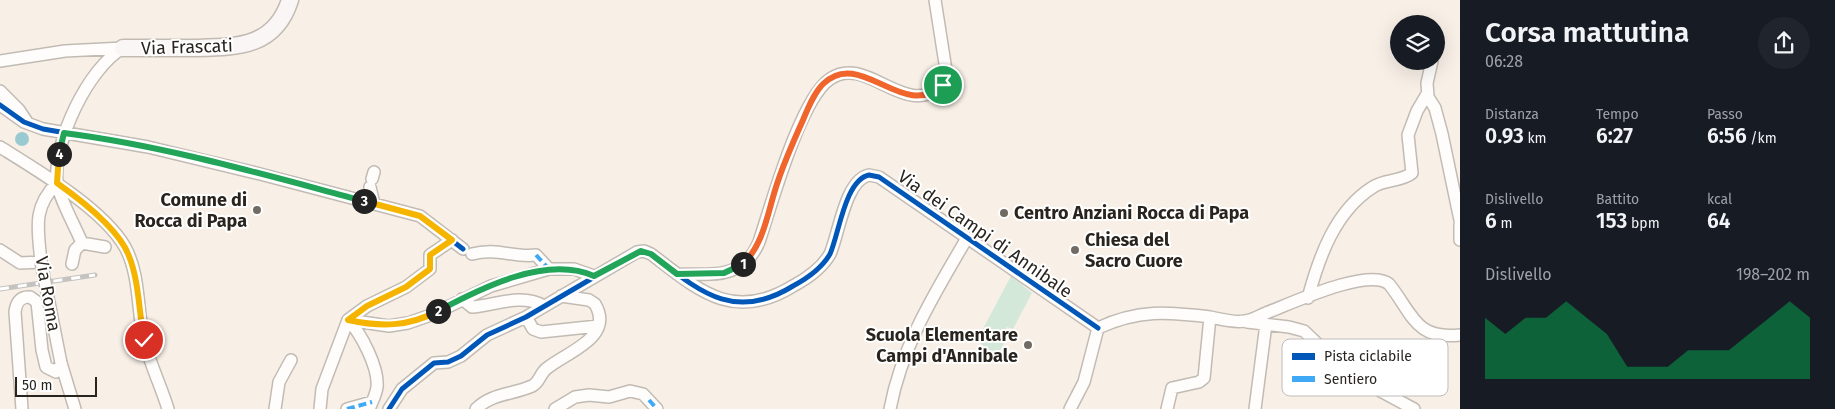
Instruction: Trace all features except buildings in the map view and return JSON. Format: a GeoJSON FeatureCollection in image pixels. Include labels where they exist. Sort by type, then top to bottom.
{"type":"FeatureCollection","features":[{"type":"Feature","properties":{"kind":"main road","name":"Via Frascati"},"geometry":{"type":"LineString","coordinates":[[123,48],[218,47],[246,44],[266,35],[276,26],[285,14],[290,0]]}},
{"type":"Feature","properties":{"kind":"street"},"geometry":{"type":"LineString","coordinates":[[677,274],[730,272],[742,265],[752,254],[759,242],[788,154],[820,87],[830,78],[842,74],[860,75],[915,97],[930,94],[943,85],[946,70],[935,0]]}},
{"type":"Feature","properties":{"kind":"street"},"geometry":{"type":"LineString","coordinates":[[0,61],[30,55],[123,48]]}},
{"type":"Feature","properties":{"kind":"street"},"geometry":{"type":"LineString","coordinates":[[82,243],[57,183],[60,144],[76,108],[101,67],[123,48]]}},
{"type":"Feature","properties":{"kind":"street"},"geometry":{"type":"LineString","coordinates":[[1430,70],[1427,84],[1428,94],[1435,108],[1442,134],[1460,220]]}},
{"type":"Feature","properties":{"kind":"street"},"geometry":{"type":"LineString","coordinates":[[0,91],[16,106],[28,123]]}},
{"type":"Feature","properties":{"kind":"street"},"geometry":{"type":"LineString","coordinates":[[1308,298],[1322,254],[1333,232],[1348,210],[1372,187],[1412,173],[1408,135],[1417,111],[1428,94]]}},
{"type":"Feature","properties":{"kind":"street"},"geometry":{"type":"LineString","coordinates":[[0,105],[28,123],[64,133],[148,147],[420,216],[468,252],[494,250],[523,255],[536,255],[549,269]]}},
{"type":"Feature","properties":{"kind":"street"},"geometry":{"type":"LineString","coordinates":[[0,147],[57,183],[110,228],[128,252],[132,264],[144,340],[168,409]]}},
{"type":"Feature","properties":{"kind":"street","name":"Via dei Campi di Annibale"},"geometry":{"type":"LineString","coordinates":[[594,276],[637,252],[648,252],[702,293],[729,302],[754,302],[788,290],[816,270],[827,257],[852,189],[858,180],[869,175],[878,177],[1098,328]]}},
{"type":"Feature","properties":{"kind":"street"},"geometry":{"type":"LineString","coordinates":[[372,179],[374,204]]}},
{"type":"Feature","properties":{"kind":"street","name":"Via Roma"},"geometry":{"type":"LineString","coordinates":[[57,183],[41,204],[38,214],[41,262],[61,363],[76,409]]}},
{"type":"Feature","properties":{"kind":"street"},"geometry":{"type":"LineString","coordinates":[[1460,224],[1460,240]]}},
{"type":"Feature","properties":{"kind":"street"},"geometry":{"type":"LineString","coordinates":[[890,409],[900,366],[918,324],[968,238]]}},
{"type":"Feature","properties":{"kind":"street"},"geometry":{"type":"LineString","coordinates":[[320,409],[322,389],[348,320],[367,306],[406,287],[430,269],[430,255],[452,240]]}},
{"type":"Feature","properties":{"kind":"street"},"geometry":{"type":"LineString","coordinates":[[82,243],[105,247]]}},
{"type":"Feature","properties":{"kind":"street"},"geometry":{"type":"LineString","coordinates":[[72,264],[75,250],[82,243]]}},
{"type":"Feature","properties":{"kind":"street"},"geometry":{"type":"LineString","coordinates":[[0,250],[20,263],[41,262]]}},
{"type":"Feature","properties":{"kind":"street"},"geometry":{"type":"LineString","coordinates":[[348,320],[390,326],[402,325],[431,315],[491,286],[549,269],[574,269],[594,276]]}},
{"type":"Feature","properties":{"kind":"street"},"geometry":{"type":"LineString","coordinates":[[389,409],[404,386],[434,363],[448,362],[461,356],[486,335],[526,318],[594,276]]}},
{"type":"Feature","properties":{"kind":"street"},"geometry":{"type":"LineString","coordinates":[[1244,322],[1356,280],[1381,279],[1389,284],[1425,332],[1438,336],[1460,336]]}},
{"type":"Feature","properties":{"kind":"street"},"geometry":{"type":"LineString","coordinates":[[476,409],[496,395],[534,385],[547,368],[591,340],[598,326],[599,310],[592,301],[561,296]]}},
{"type":"Feature","properties":{"kind":"street"},"geometry":{"type":"LineString","coordinates":[[22,409],[15,312],[16,304],[20,299],[30,297],[37,302],[42,350],[46,367],[56,372],[61,363]]}},
{"type":"Feature","properties":{"kind":"street"},"geometry":{"type":"LineString","coordinates":[[462,299],[472,307],[496,302],[523,301],[535,302],[544,306]]}},
{"type":"Feature","properties":{"kind":"street"},"geometry":{"type":"LineString","coordinates":[[1070,409],[1084,382],[1098,328],[1126,317],[1144,313],[1170,312],[1266,324],[1304,331],[1312,339]]}},
{"type":"Feature","properties":{"kind":"street"},"geometry":{"type":"LineString","coordinates":[[1167,409],[1172,388],[1198,382],[1204,378],[1210,317]]}},
{"type":"Feature","properties":{"kind":"street"},"geometry":{"type":"LineString","coordinates":[[526,318],[533,329],[540,332],[598,326]]}},
{"type":"Feature","properties":{"kind":"street"},"geometry":{"type":"LineString","coordinates":[[347,409],[370,406],[377,389],[376,374],[361,336],[348,320]]}},
{"type":"Feature","properties":{"kind":"street"},"geometry":{"type":"LineString","coordinates":[[1255,409],[1266,324]]}},
{"type":"Feature","properties":{"kind":"street"},"geometry":{"type":"LineString","coordinates":[[275,409],[279,382],[291,360]]}},
{"type":"Feature","properties":{"kind":"street"},"geometry":{"type":"LineString","coordinates":[[555,409],[569,400],[589,395],[609,398],[635,391],[649,400],[657,409]]}},
{"type":"Feature","properties":{"kind":"street"},"geometry":{"type":"LineString","coordinates":[[1385,396],[1401,406],[1414,409]]}},
{"type":"Feature","properties":{"kind":"green space"},"geometry":{"type":"Polygon","coordinates":[[[1011,276],[1032,293],[1013,329],[1007,327],[1003,334],[1008,336],[996,358],[977,340],[1011,276]]]}},
{"type":"Feature","properties":{"kind":"water"},"geometry":{"type":"Polygon","coordinates":[[[19,132],[25,132],[29,139],[25,146],[19,146],[15,142],[15,136],[19,132]]]}},
{"type":"Feature","properties":{"kind":"railway"},"geometry":{"type":"LineString","coordinates":[[0,289],[95,275]]}},
{"type":"Feature","properties":{"kind":"marked path"},"geometry":{"type":"LineString","coordinates":[[536,255],[549,269],[574,269],[594,276]]}},
{"type":"Feature","properties":{"kind":"marked path"},"geometry":{"type":"LineString","coordinates":[[649,400],[657,409]]}},
{"type":"Feature","properties":{"kind":"marked path"},"geometry":{"type":"LineString","coordinates":[[347,409],[372,402]]}},
{"type":"Feature","properties":{"kind":"cycle path"},"geometry":{"type":"LineString","coordinates":[[0,105],[24,122],[43,129],[148,147],[420,216],[463,249]]}},
{"type":"Feature","properties":{"kind":"cycle path"},"geometry":{"type":"LineString","coordinates":[[389,409],[402,389],[434,363],[448,362],[461,356],[487,335],[526,317],[637,252],[644,251],[651,254],[701,290],[717,297],[734,302],[752,302],[772,297],[808,276],[827,259],[848,197],[861,179],[869,175],[879,177],[1098,328]]}},
{"type":"Feature","properties":{"kind":"place","name":"Comune di Rocca di Papa"},"geometry":{"type":"Point","coordinates":[257,210]}},
{"type":"Feature","properties":{"kind":"place","name":"Centro Anziani Rocca di Papa"},"geometry":{"type":"Point","coordinates":[1004,213]}},
{"type":"Feature","properties":{"kind":"place","name":"Chiesa del Sacro Cuore"},"geometry":{"type":"Point","coordinates":[1075,250]}},
{"type":"Feature","properties":{"kind":"place","name":"Scuola Elementare Campi d'Annibale"},"geometry":{"type":"Point","coordinates":[1028,345]}},
{"type":"Feature","properties":{"kind":"route"},"geometry":{"type":"LineString","coordinates":[[144,340],[132,264],[125,247],[110,228],[57,183],[60,144],[64,133],[148,147],[420,216],[452,240],[431,253],[430,269],[406,287],[367,306],[348,320],[390,326],[408,323],[431,315],[476,292],[502,282],[549,269],[569,268],[581,270],[594,276],[641,251],[648,252],[677,274],[717,274],[730,272],[742,265],[758,246],[783,165],[820,87],[830,78],[842,74],[860,75],[915,97],[930,94],[943,85]]}}]}
